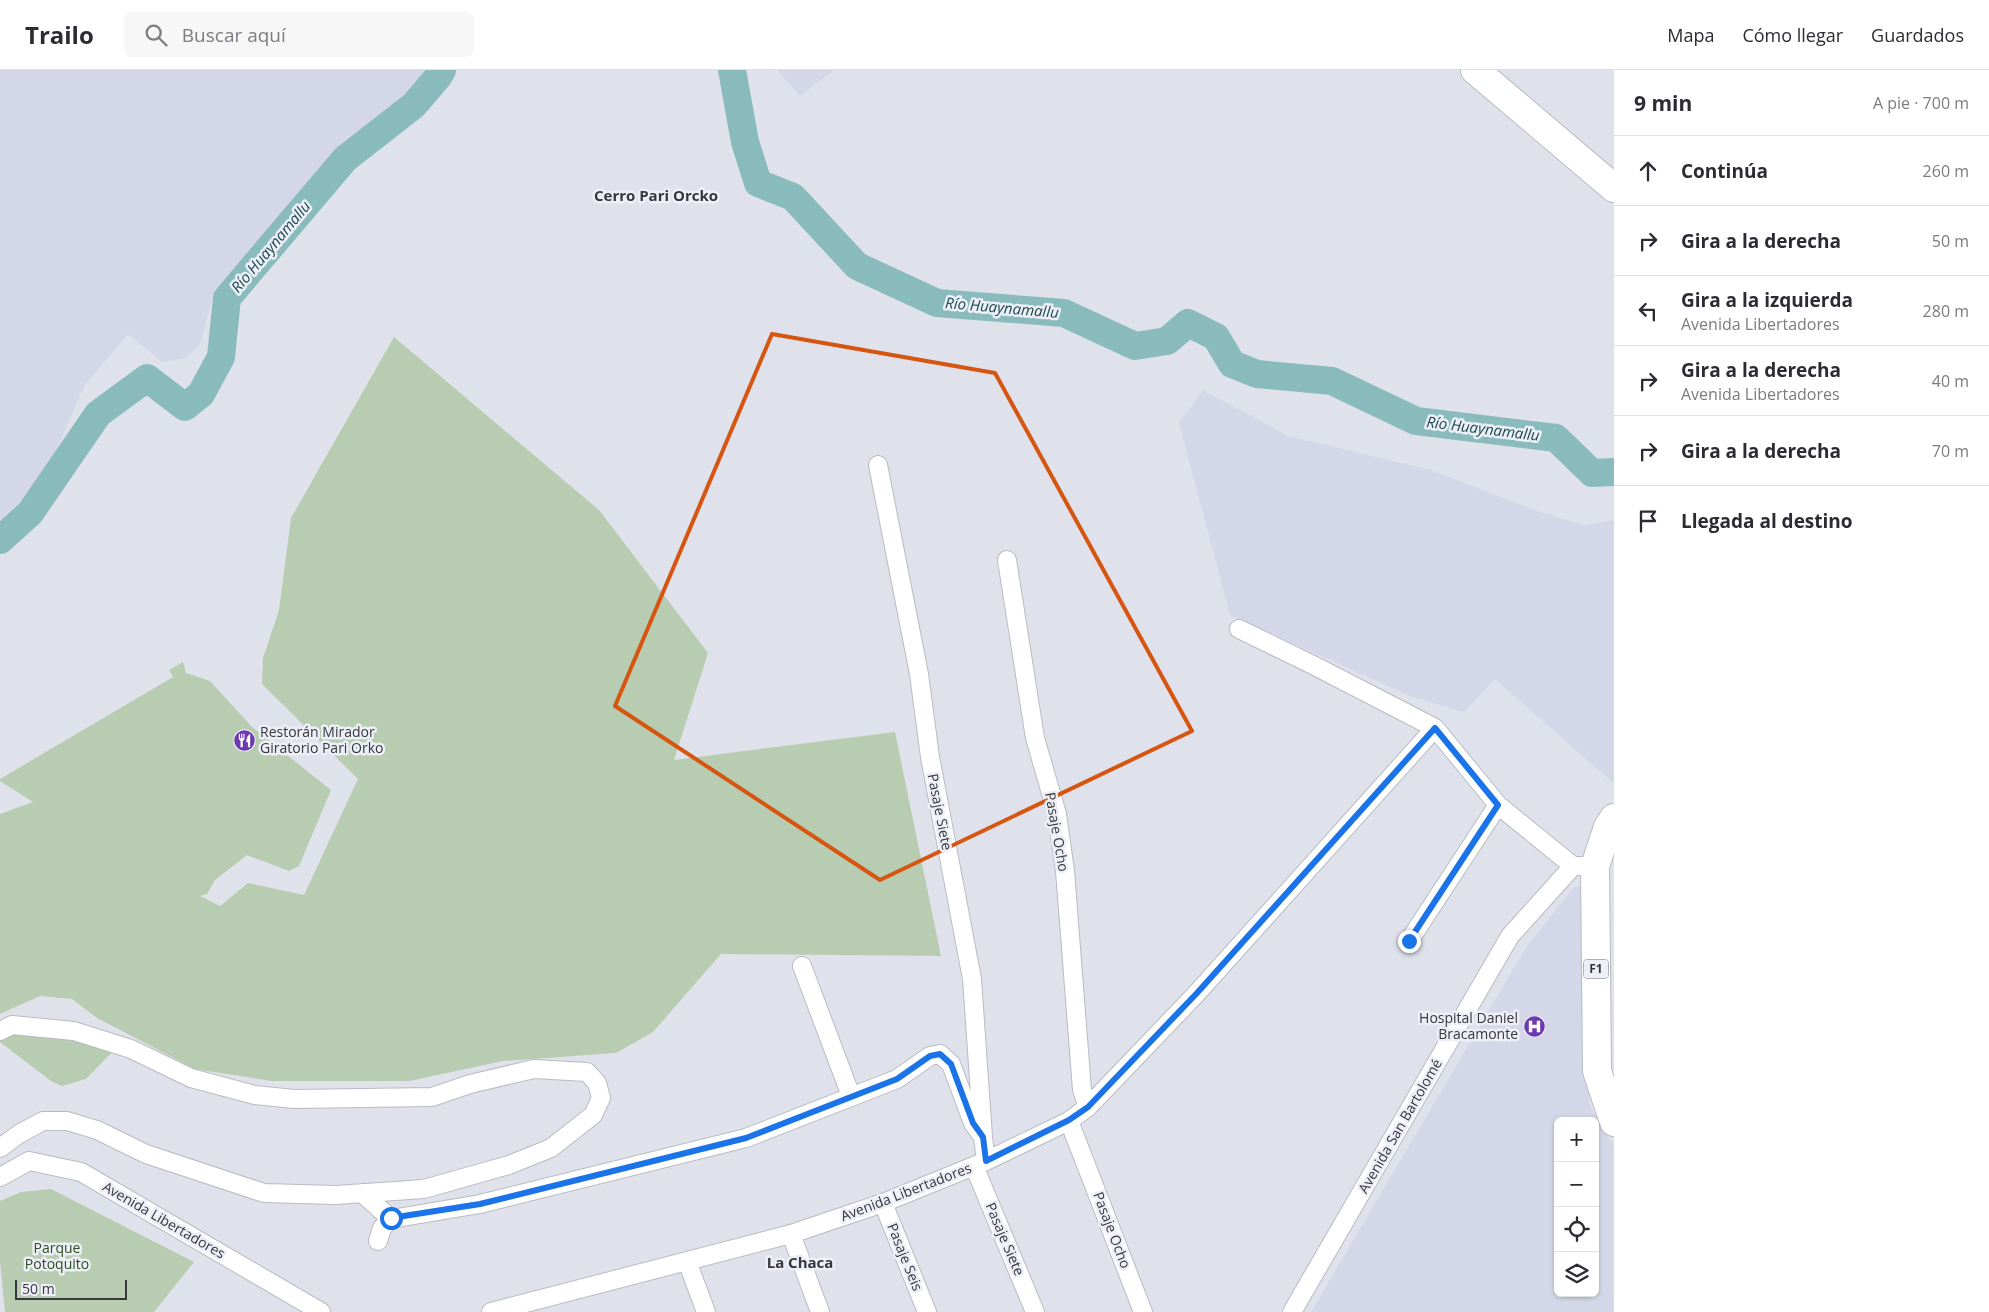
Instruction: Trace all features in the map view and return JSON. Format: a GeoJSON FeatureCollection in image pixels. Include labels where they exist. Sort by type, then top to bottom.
{"type":"FeatureCollection","features":[{"type":"Feature","properties":{"kind":"highway"},"geometry":{"type":"LineString","coordinates":[[1475,70],[1614,188]]}},
{"type":"Feature","properties":{"kind":"highway","name":"F1"},"geometry":{"type":"LineString","coordinates":[[1614,818],[1584,866],[1597,1071],[1614,1122]]}},
{"type":"Feature","properties":{"kind":"street","name":"Pasaje Siete"},"geometry":{"type":"LineString","coordinates":[[878,465],[919,674],[930,757],[972,979],[983,1137],[980,1163],[1035,1312]]}},
{"type":"Feature","properties":{"kind":"street","name":"Pasaje Ocho"},"geometry":{"type":"LineString","coordinates":[[1007,560],[1035,738],[1057,814],[1065,871],[1082,1090],[1088,1107]]}},
{"type":"Feature","properties":{"kind":"street"},"geometry":{"type":"LineString","coordinates":[[1239,629],[1435,728],[1498,805],[1584,866]]}},
{"type":"Feature","properties":{"kind":"street","name":"Avenida Libertadores"},"geometry":{"type":"LineString","coordinates":[[491,1312],[791,1234],[883,1203],[980,1163],[1069,1120],[1088,1107],[1197,993],[1435,728]]}},
{"type":"Feature","properties":{"kind":"street"},"geometry":{"type":"LineString","coordinates":[[1409,941],[1498,805]]}},
{"type":"Feature","properties":{"kind":"street","name":"Avenida San Bartolomé"},"geometry":{"type":"LineString","coordinates":[[1292,1312],[1510,936],[1584,866]]}},
{"type":"Feature","properties":{"kind":"street"},"geometry":{"type":"LineString","coordinates":[[802,966],[851,1096]]}},
{"type":"Feature","properties":{"kind":"street"},"geometry":{"type":"LineString","coordinates":[[0,1031],[12,1025],[74,1031],[131,1049],[191,1078],[255,1095],[294,1099],[432,1097],[470,1084],[534,1069],[587,1072],[597,1082],[601,1098],[593,1116],[551,1148],[509,1165],[424,1189],[336,1195],[264,1193],[146,1154],[97,1130],[67,1121],[43,1121],[19,1134],[0,1148]]}},
{"type":"Feature","properties":{"kind":"street"},"geometry":{"type":"LineString","coordinates":[[378,1241],[382,1228],[391,1218],[480,1204],[746,1138],[897,1079],[930,1056],[940,1054],[951,1064],[973,1123],[983,1137]]}},
{"type":"Feature","properties":{"kind":"street","name":"Pasaje Ocho"},"geometry":{"type":"LineString","coordinates":[[1069,1120],[1143,1312]]}},
{"type":"Feature","properties":{"kind":"street","name":"Avenida Libertadores"},"geometry":{"type":"LineString","coordinates":[[0,1178],[29,1161],[81,1172],[321,1312]]}},
{"type":"Feature","properties":{"kind":"street"},"geometry":{"type":"LineString","coordinates":[[362,1193],[391,1218]]}},
{"type":"Feature","properties":{"kind":"street","name":"Pasaje Seis"},"geometry":{"type":"LineString","coordinates":[[883,1203],[928,1312]]}},
{"type":"Feature","properties":{"kind":"street"},"geometry":{"type":"LineString","coordinates":[[791,1234],[820,1312]]}},
{"type":"Feature","properties":{"kind":"street"},"geometry":{"type":"LineString","coordinates":[[687,1261],[706,1312]]}},
{"type":"Feature","properties":{"kind":"highlighted area"},"geometry":{"type":"Polygon","coordinates":[[[772,334],[995,373],[1192,731],[880,880],[615,706],[772,334]]]}},
{"type":"Feature","properties":{"kind":"shaded area"},"geometry":{"type":"Polygon","coordinates":[[[0,70],[431,70],[395,108],[354,135],[215,289],[200,344],[186,358],[162,362],[128,334],[85,385],[46,473],[26,506],[0,530],[0,70]]]}},
{"type":"Feature","properties":{"kind":"shaded area"},"geometry":{"type":"Polygon","coordinates":[[[777,70],[834,70],[800,96],[777,70]]]}},
{"type":"Feature","properties":{"kind":"shaded area"},"geometry":{"type":"Polygon","coordinates":[[[1203,390],[1288,436],[1431,470],[1537,511],[1584,525],[1614,520],[1614,780],[1612,782],[1495,679],[1464,712],[1410,696],[1230,615],[1179,423],[1203,390]]]}},
{"type":"Feature","properties":{"kind":"shaded area","name":"Hospital Daniel Bracamonte"},"geometry":{"type":"Polygon","coordinates":[[[1580,886],[1585,890],[1589,1103],[1597,1117],[1554,1117],[1554,1297],[1599,1297],[1599,1121],[1614,1147],[1614,1312],[1311,1312],[1525,949],[1574,887],[1580,886]]]}},
{"type":"Feature","properties":{"kind":"green space"},"geometry":{"type":"Polygon","coordinates":[[[394,337],[599,510],[708,653],[674,760],[895,732],[941,956],[721,954],[653,1032],[616,1053],[503,1061],[409,1081],[272,1081],[195,1069],[97,1018],[72,999],[40,996],[0,1014],[0,814],[33,802],[0,781],[0,779],[173,677],[169,670],[183,662],[186,673],[210,681],[252,727],[331,790],[299,866],[289,871],[247,855],[215,880],[207,894],[200,896],[220,906],[248,883],[304,895],[358,779],[262,684],[263,658],[279,610],[291,518],[394,337]]]}},
{"type":"Feature","properties":{"kind":"green space"},"geometry":{"type":"Polygon","coordinates":[[[0,1031],[119,1045],[86,1079],[62,1086],[51,1081],[0,1042],[0,1031]]]}},
{"type":"Feature","properties":{"kind":"green space","name":"Parque Potoquito"},"geometry":{"type":"Polygon","coordinates":[[[51,1189],[194,1262],[154,1312],[5,1312],[0,1262],[0,1201],[21,1192],[51,1189]]]}},
{"type":"Feature","properties":{"kind":"waterway","name":"Río Huaynamallu"},"geometry":{"type":"LineString","coordinates":[[0,540],[30,513],[98,414],[147,378],[185,407],[201,394],[221,357],[227,298],[345,159],[414,105],[442,70]]}},
{"type":"Feature","properties":{"kind":"waterway","name":"Río Huaynamallu"},"geometry":{"type":"LineString","coordinates":[[732,70],[745,142],[758,183],[793,197],[857,266],[937,303],[1064,313],[1135,346],[1167,341],[1188,323],[1216,337],[1232,364],[1257,374],[1332,381],[1416,421],[1556,438],[1592,473],[1614,472]]}},
{"type":"Feature","properties":{"kind":"place","name":"Restorán Mirador Giratorio Pari Orko"},"geometry":{"type":"Point","coordinates":[244,740]}},
{"type":"Feature","properties":{"kind":"place","name":"Hospital Daniel Bracamonte"},"geometry":{"type":"Point","coordinates":[1534,1026]}},
{"type":"Feature","properties":{"kind":"district","name":"Cerro Pari Orcko"},"geometry":{"type":"Point","coordinates":[656,196]}},
{"type":"Feature","properties":{"kind":"district","name":"La Chaca"},"geometry":{"type":"Point","coordinates":[800,1263]}},
{"type":"Feature","properties":{"kind":"route"},"geometry":{"type":"LineString","coordinates":[[391,1218],[480,1204],[746,1138],[897,1079],[930,1056],[940,1054],[951,1064],[973,1123],[983,1137],[986,1161],[1069,1120],[1088,1107],[1197,993],[1435,728],[1498,805],[1409,941]]}}]}
